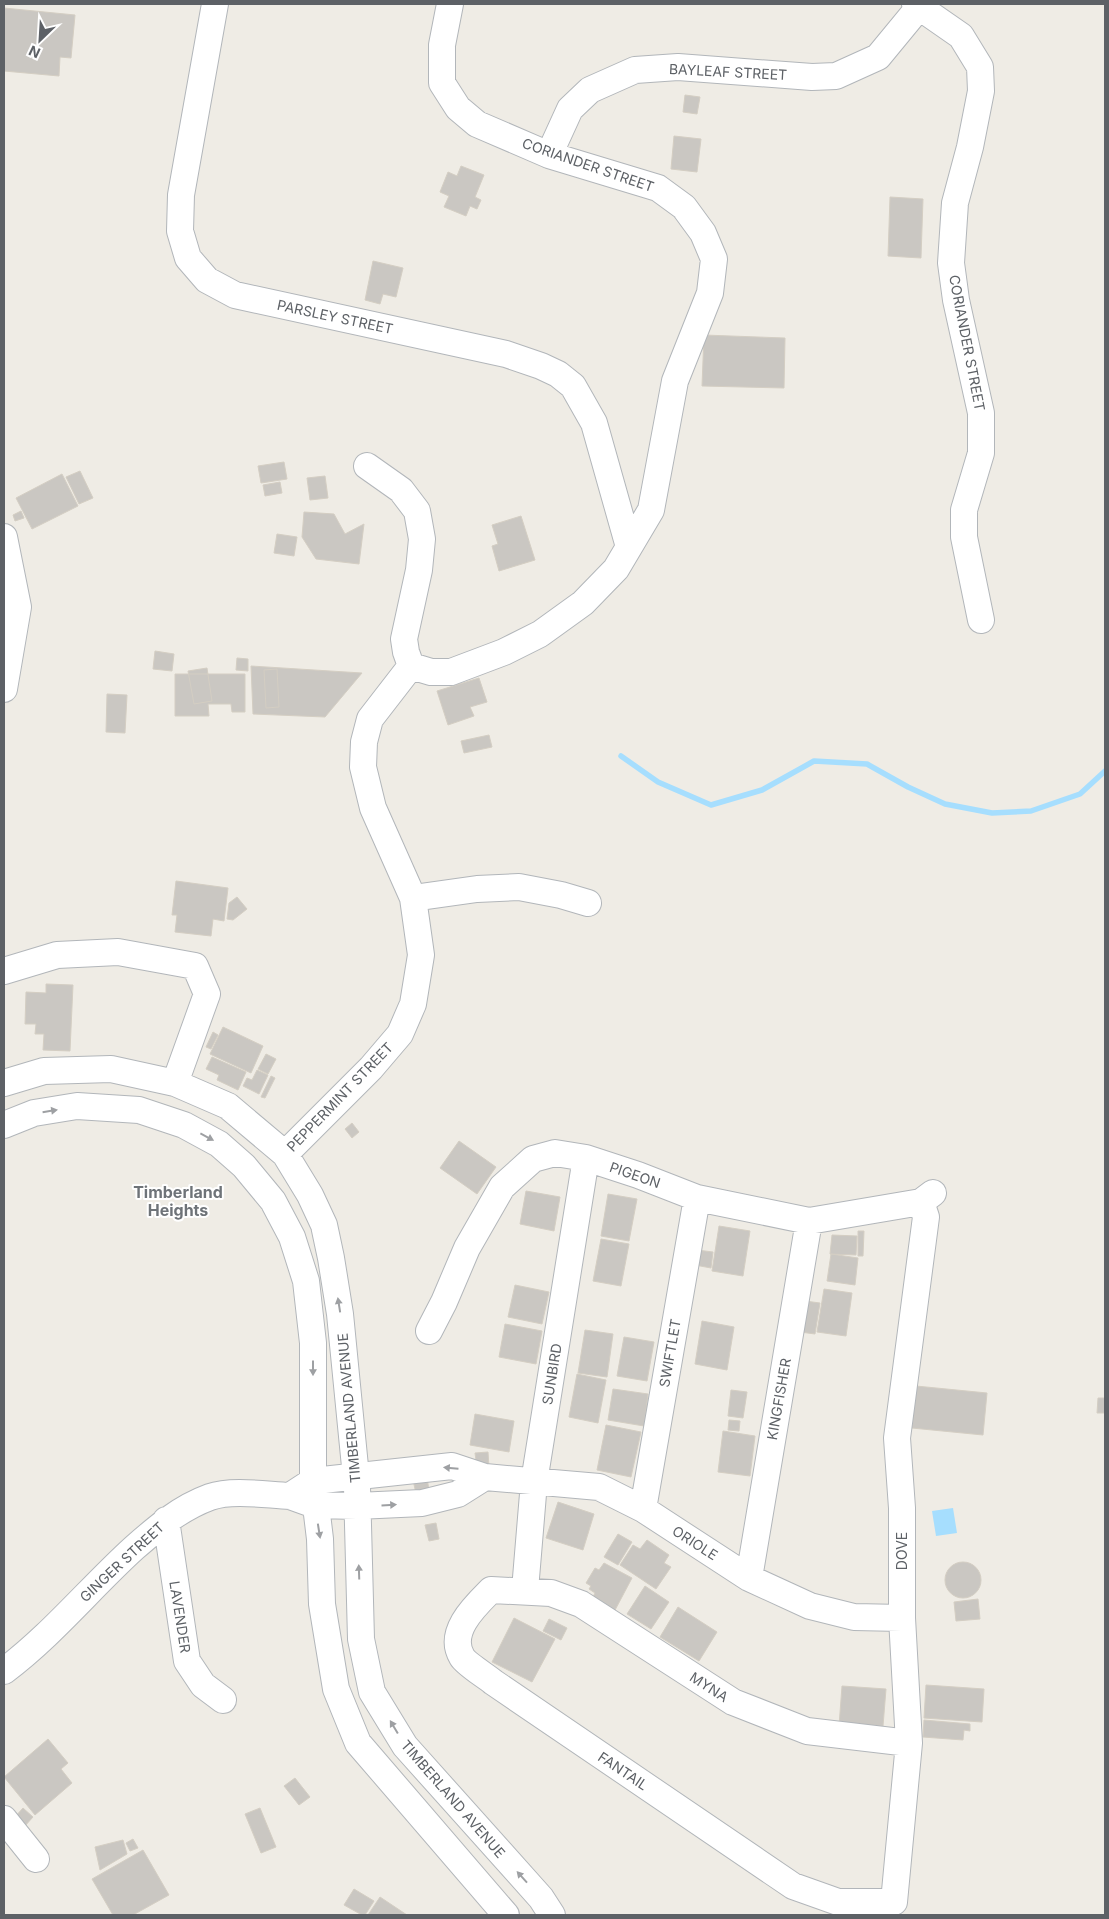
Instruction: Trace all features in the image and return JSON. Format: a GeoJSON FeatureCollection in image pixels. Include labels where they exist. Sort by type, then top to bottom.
{"type":"FeatureCollection","features":[{"type":"Feature","properties":{"kind":"street","name":"PARSLEY STREET"},"geometry":{"type":"LineString","coordinates":[[215,4],[181,195],[180,231],[188,258],[207,280],[235,295],[506,354],[558,374],[573,386],[594,424],[629,547]]}},
{"type":"Feature","properties":{"kind":"street","name":"CORIANDER STREET"},"geometry":{"type":"LineString","coordinates":[[411,666],[431,672],[451,672],[504,652],[540,634],[583,603],[616,569],[651,510],[675,381],[710,293],[714,260],[703,233],[684,207],[658,188],[549,155],[477,124],[458,108],[442,83],[442,44],[450,4]]}},
{"type":"Feature","properties":{"kind":"street","name":"CORIANDER STREET"},"geometry":{"type":"LineString","coordinates":[[918,5],[961,36],[980,67],[981,91],[970,148],[955,203],[952,263],[956,300],[981,413],[980,453],[964,510],[964,537],[981,620]]}},
{"type":"Feature","properties":{"kind":"street","name":"BAYLEAF STREET"},"geometry":{"type":"LineString","coordinates":[[549,155],[570,109],[590,90],[635,70],[678,66],[812,77],[836,76],[878,57],[918,5]]}},
{"type":"Feature","properties":{"kind":"street"},"geometry":{"type":"LineString","coordinates":[[367,466],[401,490],[417,511],[422,539],[420,562],[404,639],[411,666]]}},
{"type":"Feature","properties":{"kind":"street"},"geometry":{"type":"LineString","coordinates":[[4,537],[18,607],[4,689]]}},
{"type":"Feature","properties":{"kind":"street","name":"PEPPERMINT STREET"},"geometry":{"type":"LineString","coordinates":[[285,1154],[371,1068],[400,1034],[413,1004],[421,955],[413,898],[373,808],[363,767],[364,742],[370,719],[411,666]]}},
{"type":"Feature","properties":{"kind":"street"},"geometry":{"type":"LineString","coordinates":[[413,898],[477,889],[518,887],[561,895],[588,903]]}},
{"type":"Feature","properties":{"kind":"street"},"geometry":{"type":"LineString","coordinates":[[4,971],[57,955],[118,952],[195,966],[207,994],[175,1083]]}},
{"type":"Feature","properties":{"kind":"street","name":"TIMBERLAND AVENUE"},"geometry":{"type":"LineString","coordinates":[[4,1083],[44,1071],[111,1069],[175,1083],[228,1106],[285,1154],[310,1195],[324,1225],[340,1314],[357,1506],[361,1639],[372,1692],[405,1746],[541,1898],[552,1915]]}},
{"type":"Feature","properties":{"kind":"street"},"geometry":{"type":"LineString","coordinates":[[4,1125],[34,1113],[77,1106],[139,1110],[184,1125],[219,1144],[244,1166],[273,1201],[292,1237],[306,1281],[313,1343],[314,1493],[320,1540],[322,1604],[336,1689],[358,1743],[506,1915]]}},
{"type":"Feature","properties":{"kind":"street","name":"PIGEON"},"geometry":{"type":"LineString","coordinates":[[429,1331],[444,1302],[467,1248],[502,1187],[533,1159],[556,1153],[586,1158],[638,1175],[697,1198],[808,1221],[927,1198]]}},
{"type":"Feature","properties":{"kind":"street","name":"SUNBIRD"},"geometry":{"type":"LineString","coordinates":[[525,1590],[534,1482],[586,1158]]}},
{"type":"Feature","properties":{"kind":"street","name":"SWIFTLET"},"geometry":{"type":"LineString","coordinates":[[643,1508],[697,1198]]}},
{"type":"Feature","properties":{"kind":"street","name":"DOVE"},"geometry":{"type":"LineString","coordinates":[[894,1902],[909,1743],[902,1618],[902,1508],[897,1438],[927,1198]]}},
{"type":"Feature","properties":{"kind":"street","name":"KINGFISHER"},"geometry":{"type":"LineString","coordinates":[[748,1578],[808,1221]]}},
{"type":"Feature","properties":{"kind":"street","name":"ORIOLE"},"geometry":{"type":"LineString","coordinates":[[355,1478],[452,1466],[484,1477],[599,1487],[643,1508],[748,1578],[810,1606],[854,1617],[902,1618]]}},
{"type":"Feature","properties":{"kind":"street"},"geometry":{"type":"LineString","coordinates":[[314,1493],[357,1506],[422,1503],[458,1494],[484,1477]]}},
{"type":"Feature","properties":{"kind":"street","name":"GINGER STREET"},"geometry":{"type":"LineString","coordinates":[[4,1671],[29,1652],[118,1562],[166,1520],[189,1506],[212,1497],[246,1493],[290,1496],[314,1493],[355,1478]]}},
{"type":"Feature","properties":{"kind":"street","name":"LAVENDER"},"geometry":{"type":"LineString","coordinates":[[166,1520],[187,1661],[203,1685],[223,1700]]}},
{"type":"Feature","properties":{"kind":"street","name":"FANTAIL"},"geometry":{"type":"LineString","coordinates":[[525,1590],[491,1590],[469,1612],[457,1638],[462,1658],[493,1682],[793,1886],[838,1902],[894,1902]]}},
{"type":"Feature","properties":{"kind":"street","name":"MYNA"},"geometry":{"type":"LineString","coordinates":[[525,1590],[551,1593],[581,1604],[733,1702],[807,1731],[909,1743]]}},
{"type":"Feature","properties":{"kind":"street"},"geometry":{"type":"LineString","coordinates":[[4,1819],[36,1859]]}},
{"type":"Feature","properties":{"kind":"water"},"geometry":{"type":"Polygon","coordinates":[[[953,1508],[957,1533],[936,1536],[932,1511],[953,1508]]]}},
{"type":"Feature","properties":{"kind":"building"},"geometry":{"type":"Polygon","coordinates":[[[4,8],[75,15],[71,58],[60,57],[59,76],[4,71],[4,8]]]}},
{"type":"Feature","properties":{"kind":"building"},"geometry":{"type":"Polygon","coordinates":[[[685,95],[700,97],[697,114],[683,112],[685,95]]]}},
{"type":"Feature","properties":{"kind":"building"},"geometry":{"type":"Polygon","coordinates":[[[674,136],[701,139],[697,172],[671,169],[674,136]]]}},
{"type":"Feature","properties":{"kind":"building"},"geometry":{"type":"Polygon","coordinates":[[[461,166],[484,175],[475,197],[481,200],[477,209],[470,206],[466,216],[444,207],[449,196],[440,192],[448,172],[457,176],[461,166]]]}},
{"type":"Feature","properties":{"kind":"building"},"geometry":{"type":"Polygon","coordinates":[[[890,197],[923,199],[921,258],[888,256],[890,197]]]}},
{"type":"Feature","properties":{"kind":"building"},"geometry":{"type":"Polygon","coordinates":[[[373,261],[403,268],[396,297],[383,294],[380,304],[365,300],[373,261]]]}},
{"type":"Feature","properties":{"kind":"building"},"geometry":{"type":"Polygon","coordinates":[[[704,335],[785,338],[784,388],[702,386],[704,335]]]}},
{"type":"Feature","properties":{"kind":"building"},"geometry":{"type":"Polygon","coordinates":[[[284,462],[287,479],[261,483],[258,466],[284,462]]]}},
{"type":"Feature","properties":{"kind":"building"},"geometry":{"type":"Polygon","coordinates":[[[80,471],[93,498],[79,504],[66,477],[80,471]]]}},
{"type":"Feature","properties":{"kind":"building"},"geometry":{"type":"Polygon","coordinates":[[[62,474],[78,506],[32,529],[16,498],[62,474]]]}},
{"type":"Feature","properties":{"kind":"building"},"geometry":{"type":"Polygon","coordinates":[[[325,476],[328,498],[310,500],[307,478],[325,476]]]}},
{"type":"Feature","properties":{"kind":"building"},"geometry":{"type":"Polygon","coordinates":[[[280,482],[282,493],[265,496],[263,485],[280,482]]]}},
{"type":"Feature","properties":{"kind":"building"},"geometry":{"type":"Polygon","coordinates":[[[21,511],[24,518],[15,521],[13,515],[21,511]]]}},
{"type":"Feature","properties":{"kind":"building"},"geometry":{"type":"Polygon","coordinates":[[[304,512],[334,514],[345,534],[364,524],[359,564],[316,559],[302,537],[304,512]]]}},
{"type":"Feature","properties":{"kind":"building"},"geometry":{"type":"Polygon","coordinates":[[[521,516],[535,560],[499,571],[492,546],[498,544],[492,525],[521,516]]]}},
{"type":"Feature","properties":{"kind":"building"},"geometry":{"type":"Polygon","coordinates":[[[277,534],[297,537],[294,556],[274,553],[277,534]]]}},
{"type":"Feature","properties":{"kind":"building"},"geometry":{"type":"Polygon","coordinates":[[[155,651],[174,654],[172,671],[153,669],[155,651]]]}},
{"type":"Feature","properties":{"kind":"building"},"geometry":{"type":"Polygon","coordinates":[[[237,658],[248,659],[248,671],[236,670],[237,658]]]}},
{"type":"Feature","properties":{"kind":"building"},"geometry":{"type":"Polygon","coordinates":[[[251,666],[362,673],[325,717],[253,714],[251,666]]]}},
{"type":"Feature","properties":{"kind":"building"},"geometry":{"type":"Polygon","coordinates":[[[207,668],[212,701],[194,704],[188,671],[207,668]]]}},
{"type":"Feature","properties":{"kind":"building"},"geometry":{"type":"Polygon","coordinates":[[[277,669],[279,707],[266,708],[264,670],[277,669]]]}},
{"type":"Feature","properties":{"kind":"building"},"geometry":{"type":"Polygon","coordinates":[[[175,674],[245,674],[245,712],[232,712],[231,704],[208,704],[209,716],[175,716],[175,674]]]}},
{"type":"Feature","properties":{"kind":"building"},"geometry":{"type":"Polygon","coordinates":[[[479,678],[487,702],[470,707],[474,716],[448,725],[437,691],[479,678]]]}},
{"type":"Feature","properties":{"kind":"building"},"geometry":{"type":"Polygon","coordinates":[[[107,694],[127,695],[125,733],[106,732],[107,694]]]}},
{"type":"Feature","properties":{"kind":"building"},"geometry":{"type":"Polygon","coordinates":[[[489,735],[492,747],[464,753],[461,741],[489,735]]]}},
{"type":"Feature","properties":{"kind":"building"},"geometry":{"type":"Polygon","coordinates":[[[176,881],[228,888],[224,921],[213,919],[211,936],[175,932],[177,915],[172,915],[176,881]]]}},
{"type":"Feature","properties":{"kind":"building"},"geometry":{"type":"Polygon","coordinates":[[[237,897],[247,909],[233,920],[227,919],[229,903],[237,897]]]}},
{"type":"Feature","properties":{"kind":"building"},"geometry":{"type":"Polygon","coordinates":[[[46,984],[73,985],[70,1051],[43,1050],[44,1034],[35,1034],[36,1024],[25,1024],[26,992],[46,993],[46,984]]]}},
{"type":"Feature","properties":{"kind":"building"},"geometry":{"type":"Polygon","coordinates":[[[223,1027],[263,1046],[251,1073],[210,1054],[223,1027]]]}},
{"type":"Feature","properties":{"kind":"building"},"geometry":{"type":"Polygon","coordinates":[[[213,1032],[218,1035],[211,1049],[206,1047],[213,1032]]]}},
{"type":"Feature","properties":{"kind":"building"},"geometry":{"type":"Polygon","coordinates":[[[266,1054],[276,1059],[268,1074],[258,1069],[266,1054]]]}},
{"type":"Feature","properties":{"kind":"building"},"geometry":{"type":"Polygon","coordinates":[[[212,1057],[246,1072],[238,1090],[217,1080],[219,1075],[206,1069],[212,1057]]]}},
{"type":"Feature","properties":{"kind":"building"},"geometry":{"type":"Polygon","coordinates":[[[257,1070],[268,1075],[259,1094],[243,1086],[247,1078],[252,1080],[257,1070]]]}},
{"type":"Feature","properties":{"kind":"building"},"geometry":{"type":"Polygon","coordinates":[[[271,1076],[275,1078],[265,1098],[261,1097],[271,1076]]]}},
{"type":"Feature","properties":{"kind":"building"},"geometry":{"type":"Polygon","coordinates":[[[352,1123],[359,1132],[352,1138],[345,1129],[352,1123]]]}},
{"type":"Feature","properties":{"kind":"building"},"geometry":{"type":"Polygon","coordinates":[[[459,1141],[496,1167],[477,1194],[440,1168],[459,1141]]]}},
{"type":"Feature","properties":{"kind":"building"},"geometry":{"type":"Polygon","coordinates":[[[526,1191],[560,1197],[554,1231],[520,1224],[526,1191]]]}},
{"type":"Feature","properties":{"kind":"building"},"geometry":{"type":"Polygon","coordinates":[[[608,1194],[637,1199],[629,1241],[601,1236],[608,1194]]]}},
{"type":"Feature","properties":{"kind":"building"},"geometry":{"type":"Polygon","coordinates":[[[719,1226],[750,1231],[743,1276],[712,1271],[719,1226]]]}},
{"type":"Feature","properties":{"kind":"building"},"geometry":{"type":"Polygon","coordinates":[[[858,1231],[864,1231],[863,1256],[858,1256],[858,1231]]]}},
{"type":"Feature","properties":{"kind":"building"},"geometry":{"type":"Polygon","coordinates":[[[832,1235],[857,1236],[856,1255],[830,1254],[832,1235]]]}},
{"type":"Feature","properties":{"kind":"building"},"geometry":{"type":"Polygon","coordinates":[[[601,1239],[629,1244],[621,1286],[593,1281],[601,1239]]]}},
{"type":"Feature","properties":{"kind":"building"},"geometry":{"type":"Polygon","coordinates":[[[697,1250],[713,1252],[711,1268],[695,1265],[697,1250]]]}},
{"type":"Feature","properties":{"kind":"building"},"geometry":{"type":"Polygon","coordinates":[[[831,1254],[858,1258],[855,1285],[827,1281],[831,1254]]]}},
{"type":"Feature","properties":{"kind":"building"},"geometry":{"type":"Polygon","coordinates":[[[515,1285],[549,1292],[542,1324],[508,1317],[515,1285]]]}},
{"type":"Feature","properties":{"kind":"building"},"geometry":{"type":"Polygon","coordinates":[[[824,1289],[852,1293],[846,1336],[817,1332],[824,1289]]]}},
{"type":"Feature","properties":{"kind":"building"},"geometry":{"type":"Polygon","coordinates":[[[805,1301],[820,1303],[815,1334],[800,1332],[805,1301]]]}},
{"type":"Feature","properties":{"kind":"building"},"geometry":{"type":"Polygon","coordinates":[[[702,1321],[734,1327],[727,1370],[695,1364],[702,1321]]]}},
{"type":"Feature","properties":{"kind":"building"},"geometry":{"type":"Polygon","coordinates":[[[505,1324],[542,1331],[536,1364],[499,1357],[505,1324]]]}},
{"type":"Feature","properties":{"kind":"building"},"geometry":{"type":"Polygon","coordinates":[[[585,1330],[613,1334],[607,1377],[578,1373],[585,1330]]]}},
{"type":"Feature","properties":{"kind":"building"},"geometry":{"type":"Polygon","coordinates":[[[624,1337],[654,1342],[647,1381],[617,1376],[624,1337]]]}},
{"type":"Feature","properties":{"kind":"building"},"geometry":{"type":"Polygon","coordinates":[[[577,1374],[606,1380],[598,1423],[569,1417],[577,1374]]]}},
{"type":"Feature","properties":{"kind":"building"},"geometry":{"type":"Polygon","coordinates":[[[916,1386],[987,1393],[983,1435],[912,1428],[916,1386]]]}},
{"type":"Feature","properties":{"kind":"building"},"geometry":{"type":"Polygon","coordinates":[[[613,1389],[648,1394],[644,1426],[608,1420],[613,1389]]]}},
{"type":"Feature","properties":{"kind":"building"},"geometry":{"type":"Polygon","coordinates":[[[731,1390],[747,1392],[743,1418],[728,1416],[731,1390]]]}},
{"type":"Feature","properties":{"kind":"building"},"geometry":{"type":"Polygon","coordinates":[[[1098,1398],[1105,1398],[1105,1413],[1097,1413],[1098,1398]]]}},
{"type":"Feature","properties":{"kind":"building"},"geometry":{"type":"Polygon","coordinates":[[[475,1414],[514,1421],[509,1452],[470,1445],[475,1414]]]}},
{"type":"Feature","properties":{"kind":"building"},"geometry":{"type":"Polygon","coordinates":[[[729,1420],[740,1421],[739,1431],[728,1430],[729,1420]]]}},
{"type":"Feature","properties":{"kind":"building"},"geometry":{"type":"Polygon","coordinates":[[[606,1425],[641,1432],[631,1477],[597,1470],[606,1425]]]}},
{"type":"Feature","properties":{"kind":"building"},"geometry":{"type":"Polygon","coordinates":[[[723,1431],[755,1436],[750,1476],[718,1472],[723,1431]]]}},
{"type":"Feature","properties":{"kind":"building"},"geometry":{"type":"Polygon","coordinates":[[[488,1452],[489,1467],[477,1468],[475,1453],[488,1452]]]}},
{"type":"Feature","properties":{"kind":"building"},"geometry":{"type":"Polygon","coordinates":[[[427,1478],[430,1496],[417,1498],[413,1480],[427,1478]]]}},
{"type":"Feature","properties":{"kind":"building"},"geometry":{"type":"Polygon","coordinates":[[[558,1502],[594,1514],[583,1550],[546,1538],[558,1502]]]}},
{"type":"Feature","properties":{"kind":"building"},"geometry":{"type":"Polygon","coordinates":[[[436,1523],[439,1539],[429,1541],[425,1525],[436,1523]]]}},
{"type":"Feature","properties":{"kind":"building"},"geometry":{"type":"Polygon","coordinates":[[[618,1534],[632,1542],[618,1565],[604,1557],[618,1534]]]}},
{"type":"Feature","properties":{"kind":"building"},"geometry":{"type":"Polygon","coordinates":[[[647,1540],[669,1555],[664,1563],[671,1567],[656,1589],[620,1565],[633,1545],[640,1549],[647,1540]]]}},
{"type":"Feature","properties":{"kind":"building"},"geometry":{"type":"Polygon","coordinates":[[[963,1562],[970,1563],[976,1567],[980,1573],[980,1587],[976,1593],[970,1597],[963,1598],[956,1597],[950,1593],[946,1587],[945,1580],[946,1573],[950,1567],[956,1563],[963,1562]]]}},
{"type":"Feature","properties":{"kind":"building"},"geometry":{"type":"Polygon","coordinates":[[[604,1563],[632,1578],[614,1612],[592,1599],[595,1593],[589,1589],[591,1586],[586,1583],[595,1568],[599,1570],[604,1563]]]}},
{"type":"Feature","properties":{"kind":"building"},"geometry":{"type":"Polygon","coordinates":[[[645,1586],[669,1602],[651,1629],[627,1614],[645,1586]]]}},
{"type":"Feature","properties":{"kind":"building"},"geometry":{"type":"Polygon","coordinates":[[[978,1599],[980,1619],[956,1621],[954,1602],[978,1599]]]}},
{"type":"Feature","properties":{"kind":"building"},"geometry":{"type":"Polygon","coordinates":[[[678,1607],[717,1632],[699,1661],[660,1637],[678,1607]]]}},
{"type":"Feature","properties":{"kind":"building"},"geometry":{"type":"Polygon","coordinates":[[[514,1618],[555,1639],[532,1682],[492,1662],[514,1618]]]}},
{"type":"Feature","properties":{"kind":"building"},"geometry":{"type":"Polygon","coordinates":[[[549,1619],[567,1628],[561,1640],[543,1631],[549,1619]]]}},
{"type":"Feature","properties":{"kind":"building"},"geometry":{"type":"Polygon","coordinates":[[[926,1685],[984,1689],[982,1722],[924,1718],[926,1685]]]}},
{"type":"Feature","properties":{"kind":"building"},"geometry":{"type":"Polygon","coordinates":[[[842,1686],[886,1689],[883,1726],[851,1723],[851,1728],[839,1726],[842,1686]]]}},
{"type":"Feature","properties":{"kind":"building"},"geometry":{"type":"Polygon","coordinates":[[[924,1720],[970,1724],[970,1731],[964,1730],[963,1740],[923,1737],[924,1720]]]}},
{"type":"Feature","properties":{"kind":"building"},"geometry":{"type":"Polygon","coordinates":[[[48,1739],[68,1763],[61,1769],[72,1783],[35,1815],[4,1777],[48,1739]]]}},
{"type":"Feature","properties":{"kind":"building"},"geometry":{"type":"Polygon","coordinates":[[[295,1778],[310,1797],[299,1805],[284,1786],[295,1778]]]}},
{"type":"Feature","properties":{"kind":"building"},"geometry":{"type":"Polygon","coordinates":[[[23,1808],[33,1817],[24,1827],[14,1818],[23,1808]]]}},
{"type":"Feature","properties":{"kind":"building"},"geometry":{"type":"Polygon","coordinates":[[[260,1808],[276,1847],[261,1853],[245,1814],[260,1808]]]}},
{"type":"Feature","properties":{"kind":"building"},"geometry":{"type":"Polygon","coordinates":[[[133,1839],[138,1848],[130,1851],[126,1843],[133,1839]]]}},
{"type":"Feature","properties":{"kind":"building"},"geometry":{"type":"Polygon","coordinates":[[[123,1840],[127,1854],[100,1870],[95,1847],[123,1840]]]}},
{"type":"Feature","properties":{"kind":"building"},"geometry":{"type":"Polygon","coordinates":[[[143,1850],[169,1895],[133,1915],[113,1915],[92,1879],[143,1850]]]}},
{"type":"Feature","properties":{"kind":"building"},"geometry":{"type":"Polygon","coordinates":[[[354,1889],[374,1901],[365,1915],[344,1905],[354,1889]]]}},
{"type":"Feature","properties":{"kind":"building"},"geometry":{"type":"Polygon","coordinates":[[[380,1897],[407,1915],[368,1915],[380,1897]]]}},
{"type":"Feature","properties":{"kind":"waterway"},"geometry":{"type":"LineString","coordinates":[[621,756],[658,782],[711,805],[762,790],[814,761],[867,764],[908,787],[945,804],[992,813],[1031,811],[1080,794],[1105,771]]}},
{"type":"Feature","properties":{"kind":"district","name":"Timberland Heights"},"geometry":{"type":"Point","coordinates":[178,1201]}}]}
